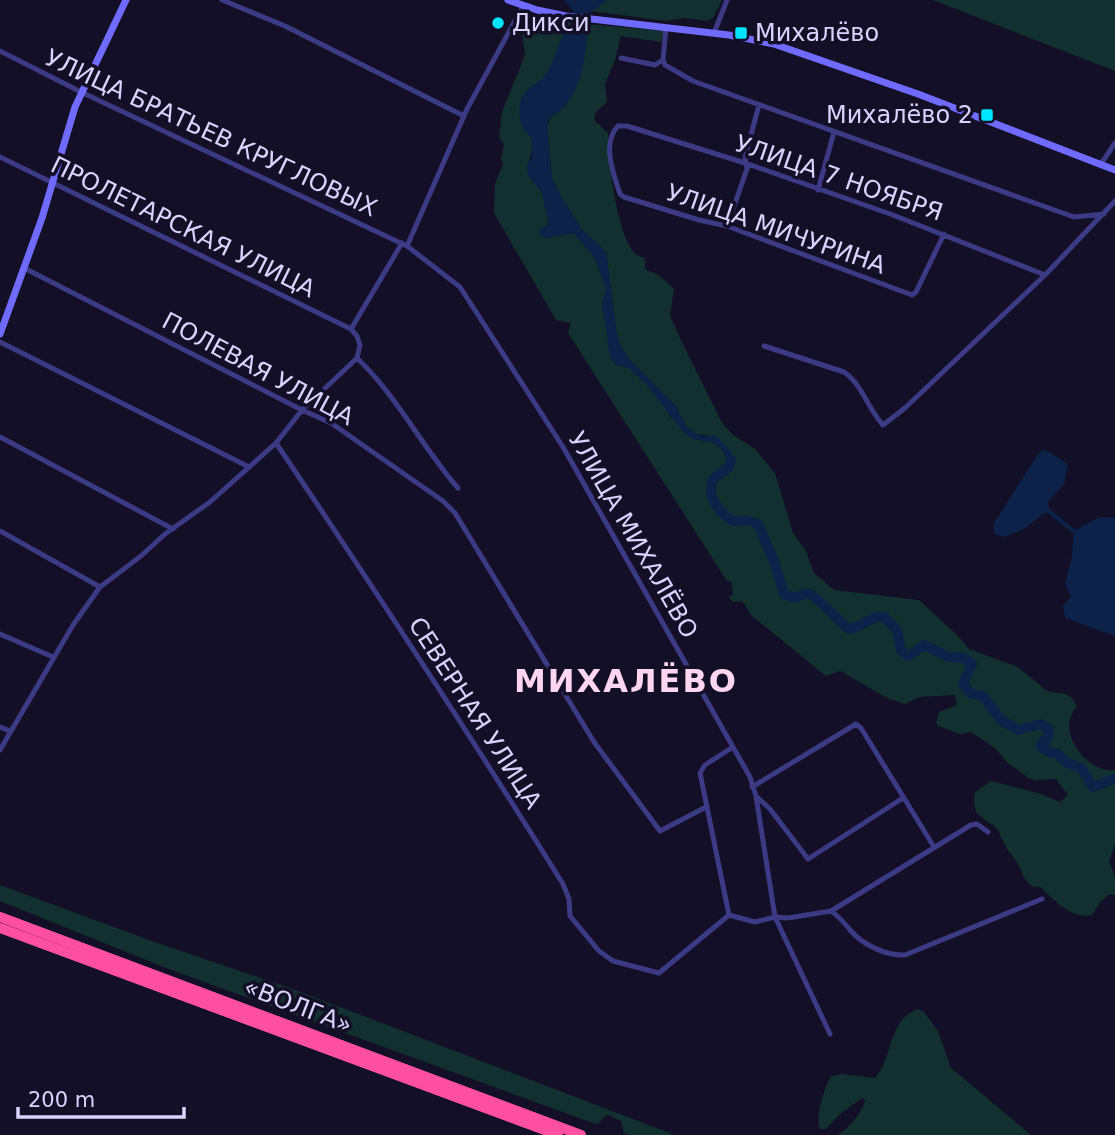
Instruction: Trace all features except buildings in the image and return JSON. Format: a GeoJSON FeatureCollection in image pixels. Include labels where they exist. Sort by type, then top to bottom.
{"type":"FeatureCollection","features":[{"type":"Feature","properties":{"kind":"highway","name":"«ВОЛГА»"},"geometry":{"type":"LineString","coordinates":[[0,917],[581,1135]]}},
{"type":"Feature","properties":{"kind":"highway","name":"«ВОЛГА»"},"geometry":{"type":"LineString","coordinates":[[0,928],[558,1135]]}},
{"type":"Feature","properties":{"kind":"main road"},"geometry":{"type":"LineString","coordinates":[[0,334],[53,182],[71,117],[126,0]]}},
{"type":"Feature","properties":{"kind":"main road"},"geometry":{"type":"LineString","coordinates":[[508,0],[566,16],[714,33],[760,41],[814,56],[1115,170]]}},
{"type":"Feature","properties":{"kind":"street"},"geometry":{"type":"LineString","coordinates":[[222,0],[285,26],[464,116]]}},
{"type":"Feature","properties":{"kind":"street"},"geometry":{"type":"LineString","coordinates":[[714,33],[727,0]]}},
{"type":"Feature","properties":{"kind":"street"},"geometry":{"type":"LineString","coordinates":[[0,750],[53,657],[100,587],[209,502],[276,443],[302,410],[358,358],[360,345],[351,329],[405,244],[464,116],[523,6]]}},
{"type":"Feature","properties":{"kind":"street"},"geometry":{"type":"LineString","coordinates":[[666,27],[663,60],[665,65],[693,81],[1074,217],[1104,214]]}},
{"type":"Feature","properties":{"kind":"street","name":"УЛИЦА БРАТЬЕВ КРУГЛОВЫХ"},"geometry":{"type":"LineString","coordinates":[[0,51],[81,92],[405,244]]}},
{"type":"Feature","properties":{"kind":"street"},"geometry":{"type":"LineString","coordinates":[[621,58],[655,65],[663,60]]}},
{"type":"Feature","properties":{"kind":"street"},"geometry":{"type":"LineString","coordinates":[[727,226],[747,169],[744,163],[759,105]]}},
{"type":"Feature","properties":{"kind":"street","name":"УЛИЦА 7 НОЯБРЯ"},"geometry":{"type":"LineString","coordinates":[[624,197],[610,156],[612,133],[618,126],[649,132],[744,163],[944,234],[1045,275]]}},
{"type":"Feature","properties":{"kind":"street"},"geometry":{"type":"LineString","coordinates":[[818,190],[834,132]]}},
{"type":"Feature","properties":{"kind":"street"},"geometry":{"type":"LineString","coordinates":[[1101,164],[1115,143]]}},
{"type":"Feature","properties":{"kind":"street","name":"ПРОЛЕТАРСКАЯ УЛИЦА"},"geometry":{"type":"LineString","coordinates":[[0,157],[351,329]]}},
{"type":"Feature","properties":{"kind":"street","name":"УЛИЦА МИЧУРИНА"},"geometry":{"type":"LineString","coordinates":[[624,197],[727,226],[912,295],[916,292],[944,234]]}},
{"type":"Feature","properties":{"kind":"street"},"geometry":{"type":"LineString","coordinates":[[764,346],[844,372],[852,378],[883,425],[914,400],[1045,275],[1115,201]]}},
{"type":"Feature","properties":{"kind":"street","name":"УЛИЦА МИХАЛЁВО"},"geometry":{"type":"LineString","coordinates":[[405,244],[460,287],[477,311],[563,447],[750,777],[756,796],[775,917],[830,1034]]}},
{"type":"Feature","properties":{"kind":"street","name":"ПОЛЕВАЯ УЛИЦА"},"geometry":{"type":"LineString","coordinates":[[24,268],[331,423],[443,501],[455,513],[588,731],[660,831],[705,807]]}},
{"type":"Feature","properties":{"kind":"street"},"geometry":{"type":"LineString","coordinates":[[0,342],[248,467]]}},
{"type":"Feature","properties":{"kind":"street"},"geometry":{"type":"LineString","coordinates":[[358,358],[379,380],[434,459],[458,488]]}},
{"type":"Feature","properties":{"kind":"street"},"geometry":{"type":"LineString","coordinates":[[0,437],[173,529]]}},
{"type":"Feature","properties":{"kind":"street","name":"СЕВЕРНАЯ УЛИЦА"},"geometry":{"type":"LineString","coordinates":[[276,443],[398,625],[564,884],[569,899],[570,916],[574,923],[606,957],[659,973],[729,915]]}},
{"type":"Feature","properties":{"kind":"street"},"geometry":{"type":"LineString","coordinates":[[0,531],[100,587]]}},
{"type":"Feature","properties":{"kind":"street"},"geometry":{"type":"LineString","coordinates":[[0,634],[53,657]]}},
{"type":"Feature","properties":{"kind":"street"},"geometry":{"type":"LineString","coordinates":[[752,787],[856,724],[861,727],[934,847]]}},
{"type":"Feature","properties":{"kind":"street"},"geometry":{"type":"LineString","coordinates":[[0,727],[10,731]]}},
{"type":"Feature","properties":{"kind":"street"},"geometry":{"type":"LineString","coordinates":[[733,747],[705,765],[700,773],[729,915],[755,922],[831,911],[971,825],[977,824],[988,832]]}},
{"type":"Feature","properties":{"kind":"street"},"geometry":{"type":"LineString","coordinates":[[756,796],[770,809],[808,859],[904,798]]}},
{"type":"Feature","properties":{"kind":"street"},"geometry":{"type":"LineString","coordinates":[[831,911],[841,917],[852,933],[894,956],[905,955],[1042,899]]}},
{"type":"Feature","properties":{"kind":"green space"},"geometry":{"type":"Polygon","coordinates":[[[608,0],[722,0],[713,18],[707,21],[684,18],[666,21],[590,11],[608,0]]]}},
{"type":"Feature","properties":{"kind":"green space"},"geometry":{"type":"Polygon","coordinates":[[[933,0],[1115,0],[1115,71],[933,0]]]}},
{"type":"Feature","properties":{"kind":"green space"},"geometry":{"type":"Polygon","coordinates":[[[520,14],[573,22],[565,30],[544,78],[526,91],[532,139],[527,165],[547,207],[548,225],[545,238],[574,233],[595,258],[606,288],[602,305],[611,357],[616,365],[629,368],[646,384],[663,403],[670,416],[694,439],[712,442],[723,450],[726,457],[725,467],[734,460],[709,436],[696,434],[686,426],[675,405],[629,359],[620,344],[616,328],[606,252],[583,231],[552,178],[547,125],[552,116],[564,108],[576,88],[587,24],[664,31],[661,42],[621,36],[605,84],[607,102],[596,112],[594,120],[608,133],[617,210],[626,240],[633,252],[645,258],[645,269],[660,276],[674,289],[670,316],[722,423],[733,435],[755,449],[775,473],[793,533],[806,551],[814,573],[834,590],[919,600],[969,649],[1018,667],[1047,691],[1066,694],[1077,707],[1071,716],[1069,727],[1077,749],[1094,765],[1115,770],[1115,845],[1109,861],[1115,877],[1115,895],[1110,894],[1100,902],[1092,915],[1070,912],[1040,887],[1030,885],[997,829],[975,809],[975,792],[991,781],[1038,793],[1060,802],[1068,795],[1056,779],[1028,778],[1007,762],[996,749],[971,732],[960,734],[938,726],[936,723],[939,712],[957,705],[955,695],[919,697],[905,704],[887,698],[840,671],[826,676],[752,616],[742,601],[733,602],[729,597],[733,594],[731,581],[727,581],[568,333],[571,323],[556,320],[494,213],[495,184],[503,164],[501,159],[504,144],[499,138],[502,112],[525,55],[522,34],[514,37],[509,34],[520,14]]]}},
{"type":"Feature","properties":{"kind":"green space"},"geometry":{"type":"Polygon","coordinates":[[[0,885],[293,989],[675,1135],[629,1135],[624,1133],[621,1121],[608,1115],[598,1124],[593,1123],[166,968],[0,901],[0,885]]]}},
{"type":"Feature","properties":{"kind":"green space"},"geometry":{"type":"Polygon","coordinates":[[[918,1009],[924,1012],[938,1031],[951,1068],[1031,1135],[837,1135],[858,1115],[865,1100],[862,1098],[840,1114],[826,1129],[820,1129],[819,1110],[831,1076],[842,1074],[875,1078],[901,1021],[918,1009]]]}},
{"type":"Feature","properties":{"kind":"water"},"geometry":{"type":"Polygon","coordinates":[[[564,0],[608,0],[587,15],[586,50],[577,86],[565,106],[548,121],[552,178],[583,231],[606,252],[616,328],[620,344],[629,359],[675,405],[686,426],[704,437],[714,435],[726,446],[732,454],[732,469],[726,469],[723,450],[712,442],[694,439],[684,433],[646,384],[629,368],[616,365],[610,357],[602,305],[606,288],[595,258],[574,233],[545,238],[539,234],[541,228],[549,225],[541,190],[530,179],[527,171],[532,157],[532,139],[521,124],[520,107],[525,92],[548,71],[563,35],[572,24],[574,12],[564,0]]]}},
{"type":"Feature","properties":{"kind":"water"},"geometry":{"type":"Polygon","coordinates":[[[1044,449],[1068,464],[1064,484],[1048,502],[1049,508],[1075,530],[1100,517],[1115,518],[1115,636],[1065,618],[1063,606],[1071,596],[1065,584],[1074,534],[1046,512],[1024,529],[1004,537],[994,534],[994,523],[1038,454],[1044,449]]]}},
{"type":"Feature","properties":{"kind":"waterway"},"geometry":{"type":"LineString","coordinates":[[731,460],[728,468],[713,479],[712,497],[718,508],[733,521],[746,520],[758,524],[774,561],[784,594],[794,598],[810,594],[849,629],[875,618],[885,617],[897,631],[901,651],[909,656],[924,645],[949,657],[964,658],[972,664],[963,684],[970,693],[983,696],[1001,720],[1018,730],[1041,724],[1049,729],[1048,738],[1041,743],[1041,747],[1058,754],[1065,762],[1081,768],[1093,787],[1115,779]]}},
{"type":"Feature","properties":{"kind":"place","name":"Дикси"},"geometry":{"type":"Point","coordinates":[498,23]}},
{"type":"Feature","properties":{"kind":"place","name":"Михалёво"},"geometry":{"type":"Point","coordinates":[741,33]}},
{"type":"Feature","properties":{"kind":"place","name":"Михалёво 2"},"geometry":{"type":"Point","coordinates":[987,115]}},
{"type":"Feature","properties":{"kind":"district","name":"МИХАЛЁВО"},"geometry":{"type":"Point","coordinates":[626,681]}}]}
